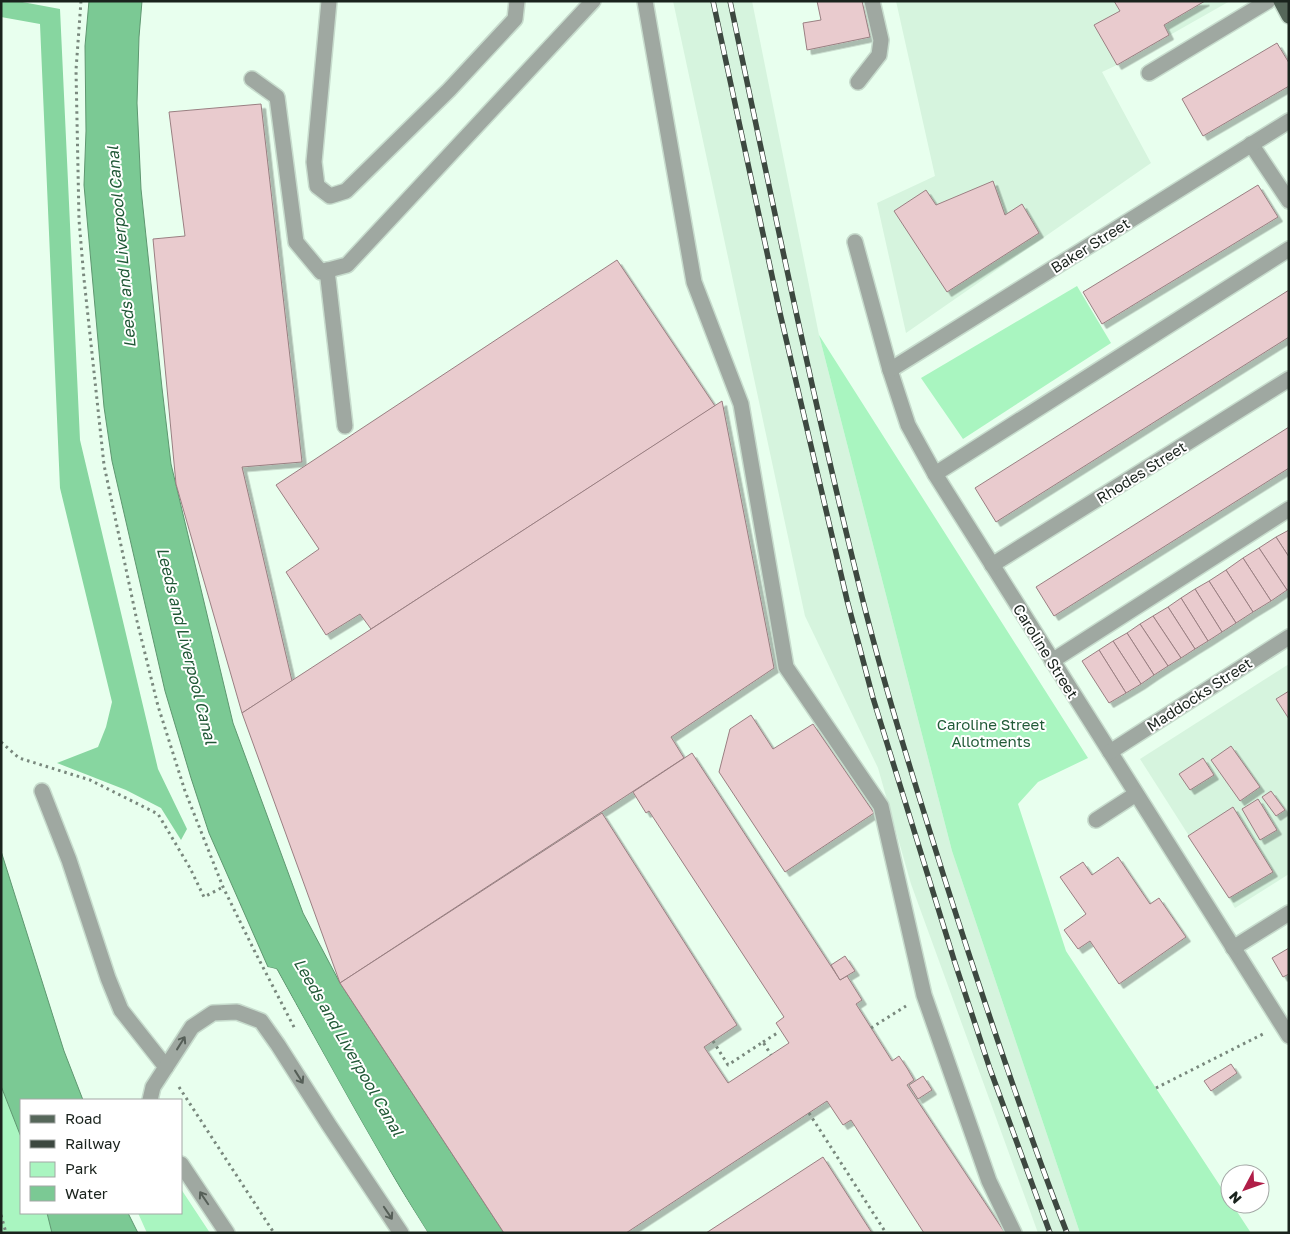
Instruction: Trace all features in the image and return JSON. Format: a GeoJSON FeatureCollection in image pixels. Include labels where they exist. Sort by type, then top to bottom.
{"type":"FeatureCollection","features":[{"type":"Feature","properties":{"kind":"main road"},"geometry":{"type":"LineString","coordinates":[[1281,1],[1289,16]]}},
{"type":"Feature","properties":{"kind":"street"},"geometry":{"type":"LineString","coordinates":[[329,1],[314,162],[317,186],[330,196],[346,191],[449,90],[515,19],[517,1]]}},
{"type":"Feature","properties":{"kind":"street"},"geometry":{"type":"LineString","coordinates":[[252,80],[277,97],[296,242],[321,272],[347,265],[593,1]]}},
{"type":"Feature","properties":{"kind":"street"},"geometry":{"type":"LineString","coordinates":[[645,1],[694,282],[741,404],[786,667],[881,806],[924,995],[989,1181],[1014,1233]]}},
{"type":"Feature","properties":{"kind":"street"},"geometry":{"type":"LineString","coordinates":[[858,82],[879,55],[881,40],[872,1]]}},
{"type":"Feature","properties":{"kind":"street"},"geometry":{"type":"LineString","coordinates":[[1149,73],[1268,1]]}},
{"type":"Feature","properties":{"kind":"street","name":"Baker Street"},"geometry":{"type":"LineString","coordinates":[[890,370],[1289,121]]}},
{"type":"Feature","properties":{"kind":"street"},"geometry":{"type":"LineString","coordinates":[[1251,144],[1289,201]]}},
{"type":"Feature","properties":{"kind":"street","name":"Caroline Street"},"geometry":{"type":"LineString","coordinates":[[855,242],[890,370],[908,425],[935,474],[1285,1030]]}},
{"type":"Feature","properties":{"kind":"street"},"geometry":{"type":"LineString","coordinates":[[935,474],[1289,249]]}},
{"type":"Feature","properties":{"kind":"street"},"geometry":{"type":"LineString","coordinates":[[327,270],[345,426]]}},
{"type":"Feature","properties":{"kind":"street","name":"Rhodes Street"},"geometry":{"type":"LineString","coordinates":[[992,565],[1289,380]]}},
{"type":"Feature","properties":{"kind":"street"},"geometry":{"type":"LineString","coordinates":[[1052,661],[1289,508]]}},
{"type":"Feature","properties":{"kind":"street","name":"Maddocks Street"},"geometry":{"type":"LineString","coordinates":[[1110,752],[1289,637]]}},
{"type":"Feature","properties":{"kind":"street"},"geometry":{"type":"LineString","coordinates":[[42,791],[70,860],[108,978],[121,1010],[166,1067]]}},
{"type":"Feature","properties":{"kind":"street"},"geometry":{"type":"LineString","coordinates":[[1096,820],[1136,794]]}},
{"type":"Feature","properties":{"kind":"street"},"geometry":{"type":"LineString","coordinates":[[1233,948],[1289,913]]}},
{"type":"Feature","properties":{"kind":"street"},"geometry":{"type":"LineString","coordinates":[[150,1099],[153,1087],[192,1027],[213,1013],[237,1012],[261,1021],[278,1044],[401,1233]]}},
{"type":"Feature","properties":{"kind":"street"},"geometry":{"type":"LineString","coordinates":[[182,1166],[227,1233]]}},
{"type":"Feature","properties":{"kind":"path"},"geometry":{"type":"LineString","coordinates":[[81,1],[76,70],[80,220],[84,279],[104,466],[137,621],[158,706],[185,791],[223,887],[275,991]]}},
{"type":"Feature","properties":{"kind":"path"},"geometry":{"type":"LineString","coordinates":[[1,742],[19,758],[90,780],[158,814],[190,868],[204,897],[223,887]]}},
{"type":"Feature","properties":{"kind":"path"},"geometry":{"type":"LineString","coordinates":[[871,1028],[924,995]]}},
{"type":"Feature","properties":{"kind":"path"},"geometry":{"type":"LineString","coordinates":[[1156,1088],[1285,1030]]}},
{"type":"Feature","properties":{"kind":"path"},"geometry":{"type":"LineString","coordinates":[[712,1041],[728,1066],[779,1032]]}},
{"type":"Feature","properties":{"kind":"path"},"geometry":{"type":"LineString","coordinates":[[763,1042],[771,1055]]}},
{"type":"Feature","properties":{"kind":"path"},"geometry":{"type":"LineString","coordinates":[[166,1067],[274,1233]]}},
{"type":"Feature","properties":{"kind":"path"},"geometry":{"type":"LineString","coordinates":[[809,1113],[886,1233]]}},
{"type":"Feature","properties":{"kind":"path"},"geometry":{"type":"LineString","coordinates":[[1,1215],[6,1233]]}},
{"type":"Feature","properties":{"kind":"shaded area"},"geometry":{"type":"Polygon","coordinates":[[[4,1],[17,1],[60,9],[80,440],[158,769],[187,829],[181,840],[161,808],[126,790],[57,763],[98,747],[106,727],[112,702],[60,488],[40,24],[1,17],[1,3],[4,1]]]}},
{"type":"Feature","properties":{"kind":"shaded area"},"geometry":{"type":"Polygon","coordinates":[[[673,1],[752,1],[819,335],[952,851],[1080,1233],[1038,1233],[911,884],[878,768],[805,616],[673,1]]]}},
{"type":"Feature","properties":{"kind":"shaded area"},"geometry":{"type":"Polygon","coordinates":[[[896,1],[1230,1],[1102,72],[1151,163],[906,333],[877,203],[935,176],[896,1]]]}},
{"type":"Feature","properties":{"kind":"shaded area"},"geometry":{"type":"Polygon","coordinates":[[[1289,664],[1289,874],[1235,908],[1140,759],[1289,664]]]}},
{"type":"Feature","properties":{"kind":"green space"},"geometry":{"type":"Polygon","coordinates":[[[1077,286],[1111,343],[963,439],[921,378],[1077,286]]]}},
{"type":"Feature","properties":{"kind":"green space","name":"Caroline Street Allotments"},"geometry":{"type":"Polygon","coordinates":[[[819,335],[1088,758],[1038,782],[1018,804],[1066,951],[1220,1186],[1220,1214],[1239,1214],[1251,1233],[1080,1233],[952,851],[819,335]]]}},
{"type":"Feature","properties":{"kind":"green space"},"geometry":{"type":"Polygon","coordinates":[[[1,1086],[20,1134],[20,1214],[47,1214],[52,1233],[1,1233],[1,1086]]]}},
{"type":"Feature","properties":{"kind":"green space"},"geometry":{"type":"Polygon","coordinates":[[[182,1191],[210,1233],[147,1233],[138,1214],[182,1214],[182,1191]]]}},
{"type":"Feature","properties":{"kind":"water","name":"Leeds and Liverpool Canal"},"geometry":{"type":"Polygon","coordinates":[[[89,1],[142,1],[137,103],[141,189],[171,464],[233,723],[303,913],[340,983],[504,1233],[428,1233],[369,1135],[277,969],[268,967],[209,833],[165,691],[112,461],[104,407],[84,185],[86,131],[85,46],[89,1]]]}},
{"type":"Feature","properties":{"kind":"water"},"geometry":{"type":"Polygon","coordinates":[[[1,851],[64,1051],[83,1099],[20,1099],[20,1134],[1,1086],[1,851]]]}},
{"type":"Feature","properties":{"kind":"water"},"geometry":{"type":"Polygon","coordinates":[[[47,1214],[128,1214],[138,1233],[52,1233],[47,1214]]]}},
{"type":"Feature","properties":{"kind":"pier"},"geometry":{"type":"Polygon","coordinates":[[[268,967],[276,969],[399,1187],[428,1233],[425,1233],[397,1188],[275,971],[269,970],[268,967]]]}},
{"type":"Feature","properties":{"kind":"building"},"geometry":{"type":"Polygon","coordinates":[[[817,1],[862,1],[870,37],[807,50],[803,23],[821,20],[817,1]]]}},
{"type":"Feature","properties":{"kind":"building"},"geometry":{"type":"Polygon","coordinates":[[[1114,1],[1205,1],[1164,25],[1169,35],[1117,65],[1094,25],[1120,11],[1114,1]]]}},
{"type":"Feature","properties":{"kind":"building"},"geometry":{"type":"Polygon","coordinates":[[[1277,43],[1289,63],[1289,86],[1203,136],[1182,99],[1277,43]]]}},
{"type":"Feature","properties":{"kind":"building"},"geometry":{"type":"Polygon","coordinates":[[[261,104],[302,462],[242,467],[292,681],[242,713],[176,484],[153,239],[185,236],[169,112],[261,104]]]}},
{"type":"Feature","properties":{"kind":"building"},"geometry":{"type":"Polygon","coordinates":[[[993,181],[1005,215],[1022,204],[1039,233],[947,292],[894,211],[926,190],[936,205],[993,181]]]}},
{"type":"Feature","properties":{"kind":"building"},"geometry":{"type":"Polygon","coordinates":[[[1258,185],[1278,217],[1102,324],[1083,292],[1258,185]]]}},
{"type":"Feature","properties":{"kind":"building"},"geometry":{"type":"Polygon","coordinates":[[[617,260],[715,406],[371,629],[360,614],[326,635],[286,572],[319,549],[276,485],[617,260]]]}},
{"type":"Feature","properties":{"kind":"building"},"geometry":{"type":"Polygon","coordinates":[[[1289,290],[1289,337],[996,522],[975,488],[1289,290]]]}},
{"type":"Feature","properties":{"kind":"building"},"geometry":{"type":"Polygon","coordinates":[[[722,401],[774,668],[671,737],[684,758],[340,983],[242,713],[722,401]]]}},
{"type":"Feature","properties":{"kind":"building"},"geometry":{"type":"Polygon","coordinates":[[[1289,427],[1289,468],[1054,616],[1036,587],[1289,427]]]}},
{"type":"Feature","properties":{"kind":"building"},"geometry":{"type":"Polygon","coordinates":[[[1289,530],[1289,557],[1276,537],[1289,530]]]}},
{"type":"Feature","properties":{"kind":"building"},"geometry":{"type":"Polygon","coordinates":[[[1276,537],[1289,557],[1289,589],[1287,590],[1259,548],[1276,537]]]}},
{"type":"Feature","properties":{"kind":"building"},"geometry":{"type":"Polygon","coordinates":[[[1259,548],[1287,590],[1271,601],[1243,558],[1259,548]]]}},
{"type":"Feature","properties":{"kind":"building"},"geometry":{"type":"Polygon","coordinates":[[[1243,558],[1271,601],[1253,612],[1226,570],[1243,558]]]}},
{"type":"Feature","properties":{"kind":"building"},"geometry":{"type":"Polygon","coordinates":[[[1226,570],[1253,612],[1236,623],[1209,581],[1226,570]]]}},
{"type":"Feature","properties":{"kind":"building"},"geometry":{"type":"Polygon","coordinates":[[[1209,581],[1236,623],[1222,632],[1195,589],[1209,581]]]}},
{"type":"Feature","properties":{"kind":"building"},"geometry":{"type":"Polygon","coordinates":[[[1195,589],[1222,632],[1208,641],[1181,598],[1195,589]]]}},
{"type":"Feature","properties":{"kind":"building"},"geometry":{"type":"Polygon","coordinates":[[[1181,598],[1208,641],[1195,649],[1168,607],[1181,598]]]}},
{"type":"Feature","properties":{"kind":"building"},"geometry":{"type":"Polygon","coordinates":[[[1168,607],[1195,649],[1181,658],[1153,616],[1168,607]]]}},
{"type":"Feature","properties":{"kind":"building"},"geometry":{"type":"Polygon","coordinates":[[[1153,616],[1181,658],[1168,666],[1140,624],[1153,616]]]}},
{"type":"Feature","properties":{"kind":"building"},"geometry":{"type":"Polygon","coordinates":[[[1140,624],[1168,666],[1154,675],[1127,633],[1140,624]]]}},
{"type":"Feature","properties":{"kind":"building"},"geometry":{"type":"Polygon","coordinates":[[[1127,633],[1154,675],[1141,684],[1113,641],[1127,633]]]}},
{"type":"Feature","properties":{"kind":"building"},"geometry":{"type":"Polygon","coordinates":[[[1113,641],[1141,684],[1126,693],[1099,650],[1113,641]]]}},
{"type":"Feature","properties":{"kind":"building"},"geometry":{"type":"Polygon","coordinates":[[[1099,650],[1126,693],[1109,703],[1082,661],[1099,650]]]}},
{"type":"Feature","properties":{"kind":"building"},"geometry":{"type":"Polygon","coordinates":[[[1289,691],[1289,719],[1276,699],[1289,691]]]}},
{"type":"Feature","properties":{"kind":"building"},"geometry":{"type":"Polygon","coordinates":[[[751,715],[773,749],[813,724],[874,813],[785,872],[719,772],[730,729],[751,715]]]}},
{"type":"Feature","properties":{"kind":"building"},"geometry":{"type":"Polygon","coordinates":[[[1231,746],[1260,787],[1240,801],[1211,760],[1231,746]]]}},
{"type":"Feature","properties":{"kind":"building"},"geometry":{"type":"Polygon","coordinates":[[[692,753],[840,980],[847,976],[862,1000],[856,1004],[892,1061],[899,1056],[907,1068],[914,1080],[907,1085],[1005,1233],[924,1233],[851,1120],[843,1125],[827,1101],[626,1233],[504,1233],[340,983],[602,813],[737,1025],[704,1047],[728,1083],[789,1043],[776,1023],[784,1017],[649,811],[646,813],[633,792],[692,753]]]}},
{"type":"Feature","properties":{"kind":"building"},"geometry":{"type":"Polygon","coordinates":[[[1203,758],[1214,775],[1190,790],[1179,774],[1203,758]]]}},
{"type":"Feature","properties":{"kind":"building"},"geometry":{"type":"Polygon","coordinates":[[[1271,791],[1285,810],[1276,816],[1262,797],[1271,791]]]}},
{"type":"Feature","properties":{"kind":"building"},"geometry":{"type":"Polygon","coordinates":[[[1258,799],[1277,830],[1260,840],[1242,809],[1258,799]]]}},
{"type":"Feature","properties":{"kind":"building"},"geometry":{"type":"Polygon","coordinates":[[[1233,807],[1273,872],[1229,898],[1188,836],[1233,807]]]}},
{"type":"Feature","properties":{"kind":"building"},"geometry":{"type":"Polygon","coordinates":[[[1118,857],[1150,904],[1159,898],[1186,937],[1119,984],[1090,941],[1078,949],[1064,930],[1086,914],[1060,877],[1083,862],[1092,875],[1118,857]]]}},
{"type":"Feature","properties":{"kind":"building"},"geometry":{"type":"Polygon","coordinates":[[[1289,948],[1289,974],[1283,977],[1272,958],[1289,948]]]}},
{"type":"Feature","properties":{"kind":"building"},"geometry":{"type":"Polygon","coordinates":[[[845,956],[855,971],[840,980],[831,965],[845,956]]]}},
{"type":"Feature","properties":{"kind":"building"},"geometry":{"type":"Polygon","coordinates":[[[1231,1064],[1237,1073],[1211,1091],[1204,1081],[1231,1064]]]}},
{"type":"Feature","properties":{"kind":"building"},"geometry":{"type":"Polygon","coordinates":[[[923,1076],[932,1090],[918,1099],[909,1085],[923,1076]]]}},
{"type":"Feature","properties":{"kind":"building"},"geometry":{"type":"Polygon","coordinates":[[[823,1157],[872,1233],[706,1233],[823,1157]]]}},
{"type":"Feature","properties":{"kind":"railway"},"geometry":{"type":"LineString","coordinates":[[713,1],[780,313],[847,600],[873,698],[990,1069],[1050,1233]]}},
{"type":"Feature","properties":{"kind":"railway"},"geometry":{"type":"LineString","coordinates":[[730,1],[793,300],[862,597],[881,669],[923,810],[974,969],[1019,1102],[1067,1233]]}}]}
